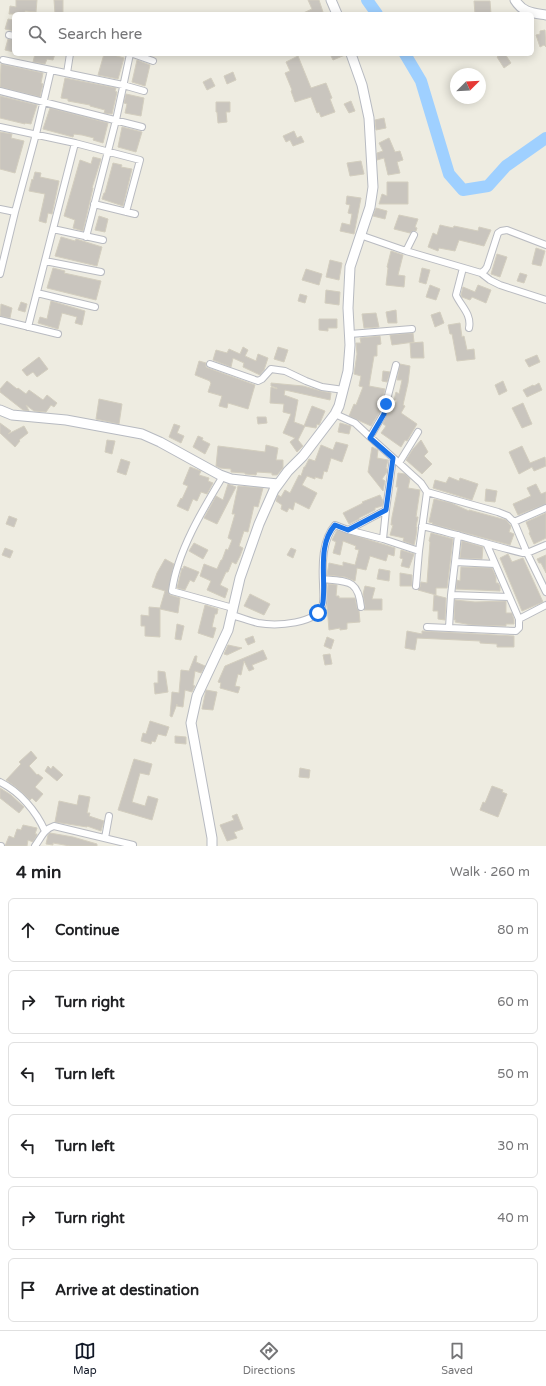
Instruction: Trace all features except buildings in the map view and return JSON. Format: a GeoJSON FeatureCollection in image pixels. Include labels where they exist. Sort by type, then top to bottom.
{"type":"FeatureCollection","features":[{"type":"Feature","properties":{"kind":"street"},"geometry":{"type":"LineString","coordinates":[[331,0],[336,12]]}},
{"type":"Feature","properties":{"kind":"street"},"geometry":{"type":"LineString","coordinates":[[515,0],[520,8],[533,12]]}},
{"type":"Feature","properties":{"kind":"street"},"geometry":{"type":"LineString","coordinates":[[534,12],[546,15]]}},
{"type":"Feature","properties":{"kind":"street"},"geometry":{"type":"LineString","coordinates":[[67,73],[70,56]]}},
{"type":"Feature","properties":{"kind":"street"},"geometry":{"type":"LineString","coordinates":[[86,237],[131,56]]}},
{"type":"Feature","properties":{"kind":"street"},"geometry":{"type":"LineString","coordinates":[[138,56],[153,61]]}},
{"type":"Feature","properties":{"kind":"street"},"geometry":{"type":"LineString","coordinates":[[212,846],[212,838],[191,724],[197,696],[228,630],[240,578],[270,498],[278,484],[303,456],[339,406],[348,370],[350,334],[348,308],[350,267],[370,206],[373,187],[369,118],[362,85],[352,56]]}},
{"type":"Feature","properties":{"kind":"street"},"geometry":{"type":"LineString","coordinates":[[3,60],[123,85],[144,91]]}},
{"type":"Feature","properties":{"kind":"street"},"geometry":{"type":"LineString","coordinates":[[0,274],[51,70]]}},
{"type":"Feature","properties":{"kind":"street"},"geometry":{"type":"LineString","coordinates":[[0,91],[142,127]]}},
{"type":"Feature","properties":{"kind":"street"},"geometry":{"type":"LineString","coordinates":[[0,127],[75,143],[140,160],[126,212]]}},
{"type":"Feature","properties":{"kind":"street"},"geometry":{"type":"LineString","coordinates":[[28,327],[75,143]]}},
{"type":"Feature","properties":{"kind":"street"},"geometry":{"type":"LineString","coordinates":[[94,204],[134,214]]}},
{"type":"Feature","properties":{"kind":"street"},"geometry":{"type":"LineString","coordinates":[[0,209],[15,212]]}},
{"type":"Feature","properties":{"kind":"street"},"geometry":{"type":"LineString","coordinates":[[53,229],[103,240]]}},
{"type":"Feature","properties":{"kind":"street"},"geometry":{"type":"LineString","coordinates":[[481,274],[487,267],[498,233],[501,231],[507,230],[546,245]]}},
{"type":"Feature","properties":{"kind":"street"},"geometry":{"type":"LineString","coordinates":[[360,235],[481,274],[500,285],[546,300]]}},
{"type":"Feature","properties":{"kind":"street"},"geometry":{"type":"LineString","coordinates":[[406,251],[414,235]]}},
{"type":"Feature","properties":{"kind":"street"},"geometry":{"type":"LineString","coordinates":[[45,261],[101,272]]}},
{"type":"Feature","properties":{"kind":"street"},"geometry":{"type":"LineString","coordinates":[[463,268],[456,295],[469,320],[468,328]]}},
{"type":"Feature","properties":{"kind":"street"},"geometry":{"type":"LineString","coordinates":[[36,293],[95,307]]}},
{"type":"Feature","properties":{"kind":"street"},"geometry":{"type":"LineString","coordinates":[[0,320],[58,334]]}},
{"type":"Feature","properties":{"kind":"street"},"geometry":{"type":"LineString","coordinates":[[350,334],[412,329]]}},
{"type":"Feature","properties":{"kind":"street"},"geometry":{"type":"LineString","coordinates":[[210,364],[258,381],[262,379],[271,369],[285,371],[314,385],[344,390]]}},
{"type":"Feature","properties":{"kind":"street"},"geometry":{"type":"LineString","coordinates":[[370,438],[384,414],[396,365]]}},
{"type":"Feature","properties":{"kind":"street"},"geometry":{"type":"LineString","coordinates":[[0,410],[12,415],[66,420],[142,434],[231,479],[278,484]]}},
{"type":"Feature","properties":{"kind":"street"},"geometry":{"type":"LineString","coordinates":[[334,414],[355,423],[421,483],[427,492],[508,516],[514,522],[527,553],[544,581],[546,592]]}},
{"type":"Feature","properties":{"kind":"street"},"geometry":{"type":"LineString","coordinates":[[399,463],[418,432]]}},
{"type":"Feature","properties":{"kind":"street"},"geometry":{"type":"LineString","coordinates":[[383,539],[393,458]]}},
{"type":"Feature","properties":{"kind":"street"},"geometry":{"type":"LineString","coordinates":[[223,476],[206,505],[178,564],[172,591],[232,611],[259,623],[289,624],[318,613],[323,603],[326,540],[330,531],[335,525],[419,551]]}},
{"type":"Feature","properties":{"kind":"street"},"geometry":{"type":"LineString","coordinates":[[416,586],[427,492]]}},
{"type":"Feature","properties":{"kind":"street"},"geometry":{"type":"LineString","coordinates":[[514,522],[546,508]]}},
{"type":"Feature","properties":{"kind":"street"},"geometry":{"type":"LineString","coordinates":[[348,530],[386,510]]}},
{"type":"Feature","properties":{"kind":"street"},"geometry":{"type":"LineString","coordinates":[[422,526],[487,544],[527,553],[546,545]]}},
{"type":"Feature","properties":{"kind":"street"},"geometry":{"type":"LineString","coordinates":[[449,628],[458,535]]}},
{"type":"Feature","properties":{"kind":"street"},"geometry":{"type":"LineString","coordinates":[[427,627],[516,630],[519,628],[519,619],[487,544]]}},
{"type":"Feature","properties":{"kind":"street"},"geometry":{"type":"LineString","coordinates":[[455,562],[496,564]]}},
{"type":"Feature","properties":{"kind":"street"},"geometry":{"type":"LineString","coordinates":[[323,579],[352,584],[360,597],[361,607]]}},
{"type":"Feature","properties":{"kind":"street"},"geometry":{"type":"LineString","coordinates":[[451,595],[509,597]]}},
{"type":"Feature","properties":{"kind":"street"},"geometry":{"type":"LineString","coordinates":[[519,619],[546,605]]}},
{"type":"Feature","properties":{"kind":"street"},"geometry":{"type":"LineString","coordinates":[[0,782],[7,785],[33,810],[46,831]]}},
{"type":"Feature","properties":{"kind":"street"},"geometry":{"type":"LineString","coordinates":[[105,838],[109,816]]}},
{"type":"Feature","properties":{"kind":"street"},"geometry":{"type":"LineString","coordinates":[[36,846],[49,827],[54,826],[133,845]]}},
{"type":"Feature","properties":{"kind":"waterway"},"geometry":{"type":"LineString","coordinates":[[367,0],[376,12]]}},
{"type":"Feature","properties":{"kind":"waterway"},"geometry":{"type":"LineString","coordinates":[[406,56],[421,81],[449,174],[463,190],[488,186],[506,166],[546,138]]}},
{"type":"Feature","properties":{"kind":"route"},"geometry":{"type":"LineString","coordinates":[[318,613],[323,603],[323,565],[326,540],[330,531],[335,525],[348,530],[386,510],[393,458],[370,438],[384,414],[386,404]]}}]}
